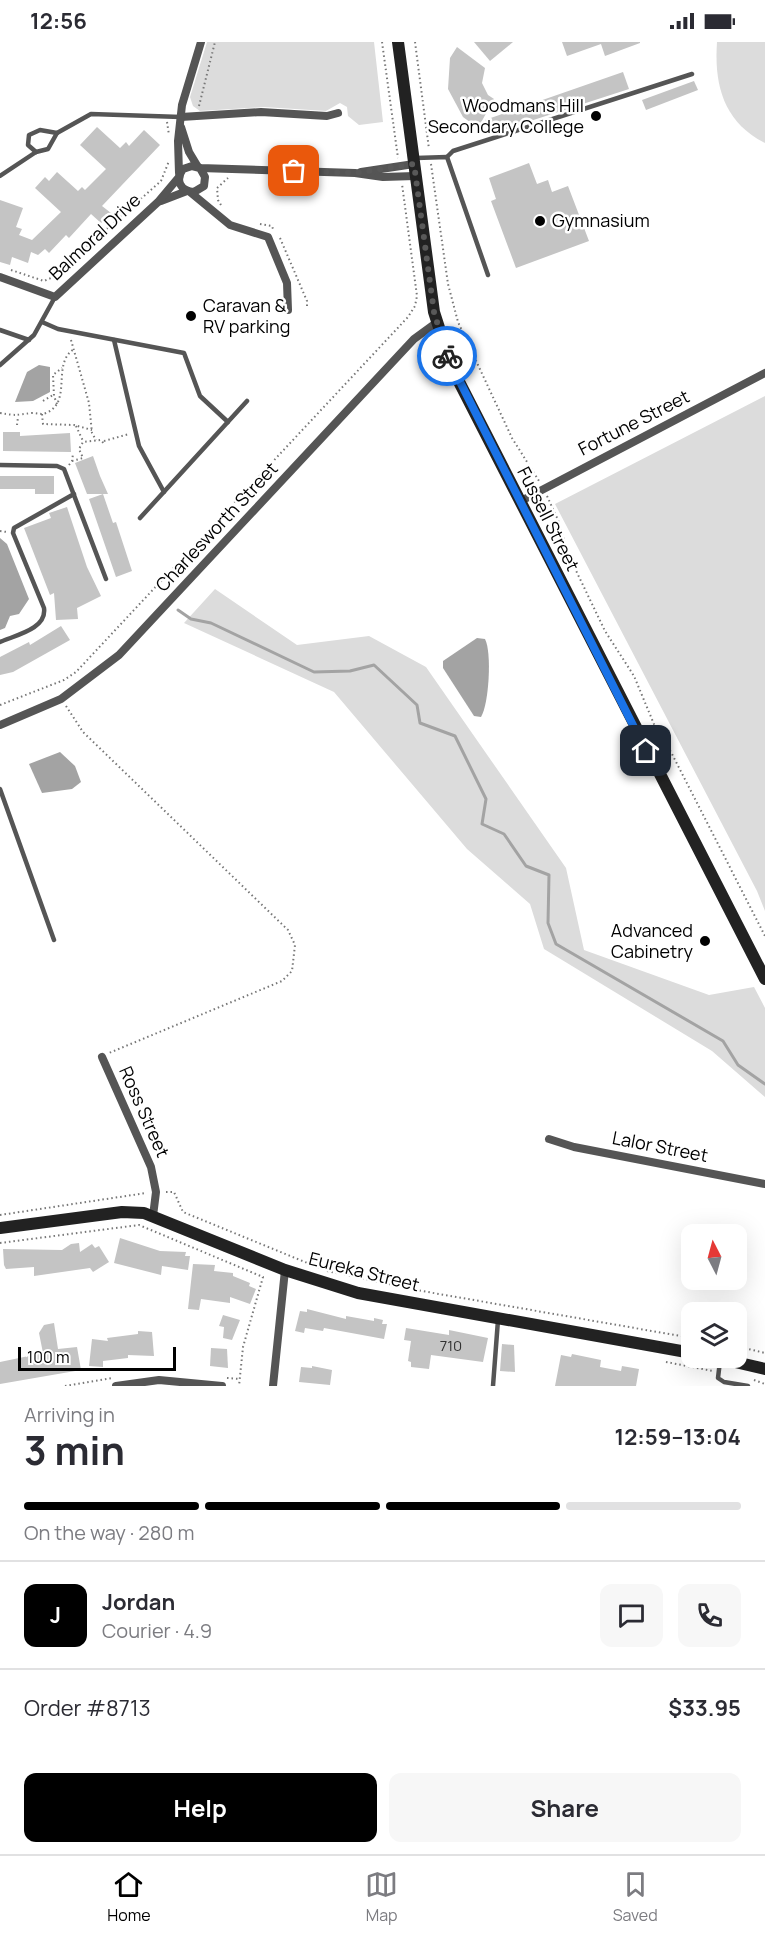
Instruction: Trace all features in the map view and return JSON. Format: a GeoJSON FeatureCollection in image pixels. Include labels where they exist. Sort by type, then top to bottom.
{"type":"FeatureCollection","features":[{"type":"Feature","properties":{"kind":"street"},"geometry":{"type":"LineString","coordinates":[[201,42],[185,91],[180,120],[178,141],[181,187],[214,210],[230,225],[268,237],[287,283],[288,310]]}},
{"type":"Feature","properties":{"kind":"street","name":"Fussell Street"},"geometry":{"type":"LineString","coordinates":[[398,42],[436,322],[452,368],[765,979]]}},
{"type":"Feature","properties":{"kind":"street"},"geometry":{"type":"LineString","coordinates":[[180,120],[261,112],[324,116],[338,113]]}},
{"type":"Feature","properties":{"kind":"street"},"geometry":{"type":"LineString","coordinates":[[180,120],[189,152],[205,175],[205,183],[214,210]]}},
{"type":"Feature","properties":{"kind":"street"},"geometry":{"type":"LineString","coordinates":[[355,173],[398,162],[414,166]]}},
{"type":"Feature","properties":{"kind":"street"},"geometry":{"type":"LineString","coordinates":[[179,176],[187,167],[355,173],[400,177],[414,166]]}},
{"type":"Feature","properties":{"kind":"street"},"geometry":{"type":"LineString","coordinates":[[188,192],[198,191],[205,183],[233,169]]}},
{"type":"Feature","properties":{"kind":"street","name":"Balmoral Drive"},"geometry":{"type":"LineString","coordinates":[[55,297],[158,202],[179,176]]}},
{"type":"Feature","properties":{"kind":"street","name":"Balmoral Drive"},"geometry":{"type":"LineString","coordinates":[[158,202],[188,192]]}},
{"type":"Feature","properties":{"kind":"street"},"geometry":{"type":"LineString","coordinates":[[0,278],[55,297]]}},
{"type":"Feature","properties":{"kind":"street","name":"Charlesworth Street"},"geometry":{"type":"LineString","coordinates":[[0,725],[61,699],[105,667],[134,640],[414,339],[436,322]]}},
{"type":"Feature","properties":{"kind":"street","name":"Fortune Street"},"geometry":{"type":"LineString","coordinates":[[519,502],[765,373]]}},
{"type":"Feature","properties":{"kind":"street","name":"Ross Street"},"geometry":{"type":"LineString","coordinates":[[102,1057],[150,1162],[156,1192],[153,1216]]}},
{"type":"Feature","properties":{"kind":"street","name":"Lalor Street"},"geometry":{"type":"LineString","coordinates":[[549,1139],[574,1147],[765,1184]]}},
{"type":"Feature","properties":{"kind":"street","name":"Eureka Street"},"geometry":{"type":"LineString","coordinates":[[0,1228],[122,1212],[153,1216],[285,1270],[358,1293],[681,1351]]}},
{"type":"Feature","properties":{"kind":"street"},"geometry":{"type":"LineString","coordinates":[[273,1386],[285,1270]]}},
{"type":"Feature","properties":{"kind":"street"},"geometry":{"type":"LineString","coordinates":[[747,1365],[765,1369]]}},
{"type":"Feature","properties":{"kind":"street"},"geometry":{"type":"LineString","coordinates":[[116,1386],[159,1380],[222,1386]]}},
{"type":"Feature","properties":{"kind":"lane"},"geometry":{"type":"LineString","coordinates":[[414,166],[447,157],[453,151],[692,74]]}},
{"type":"Feature","properties":{"kind":"lane"},"geometry":{"type":"LineString","coordinates":[[36,152],[28,145],[29,135],[40,130],[57,133],[95,114],[180,120]]}},
{"type":"Feature","properties":{"kind":"lane"},"geometry":{"type":"LineString","coordinates":[[0,176],[36,152],[50,147],[57,133]]}},
{"type":"Feature","properties":{"kind":"lane"},"geometry":{"type":"LineString","coordinates":[[447,157],[488,275]]}},
{"type":"Feature","properties":{"kind":"lane"},"geometry":{"type":"LineString","coordinates":[[0,365],[29,340],[42,322],[55,297]]}},
{"type":"Feature","properties":{"kind":"lane"},"geometry":{"type":"LineString","coordinates":[[42,322],[72,332],[185,354],[200,395],[228,422]]}},
{"type":"Feature","properties":{"kind":"lane"},"geometry":{"type":"LineString","coordinates":[[0,330],[29,340]]}},
{"type":"Feature","properties":{"kind":"lane"},"geometry":{"type":"LineString","coordinates":[[114,340],[140,448],[164,492]]}},
{"type":"Feature","properties":{"kind":"lane"},"geometry":{"type":"LineString","coordinates":[[140,518],[247,401]]}},
{"type":"Feature","properties":{"kind":"lane"},"geometry":{"type":"LineString","coordinates":[[0,465],[60,466],[65,471],[106,579]]}},
{"type":"Feature","properties":{"kind":"lane"},"geometry":{"type":"LineString","coordinates":[[0,642],[39,625],[44,615],[13,533],[14,528],[74,494]]}},
{"type":"Feature","properties":{"kind":"lane"},"geometry":{"type":"LineString","coordinates":[[0,789],[54,940]]}},
{"type":"Feature","properties":{"kind":"lane"},"geometry":{"type":"LineString","coordinates":[[493,1386],[498,1319]]}},
{"type":"Feature","properties":{"kind":"lane"},"geometry":{"type":"LineString","coordinates":[[718,1368],[718,1378],[724,1382],[748,1386]]}},
{"type":"Feature","properties":{"kind":"path"},"geometry":{"type":"LineString","coordinates":[[196,117],[215,42]]}},
{"type":"Feature","properties":{"kind":"path"},"geometry":{"type":"LineString","coordinates":[[382,42],[398,162]]}},
{"type":"Feature","properties":{"kind":"path"},"geometry":{"type":"LineString","coordinates":[[415,42],[448,284],[458,322],[512,438],[543,488],[558,520],[569,556],[605,631],[634,676],[656,729],[671,752],[765,936]]}},
{"type":"Feature","properties":{"kind":"path"},"geometry":{"type":"LineString","coordinates":[[11,270],[44,281],[51,278],[161,181],[169,161]]}},
{"type":"Feature","properties":{"kind":"path"},"geometry":{"type":"LineString","coordinates":[[226,210],[218,200],[217,188],[231,177],[233,169]]}},
{"type":"Feature","properties":{"kind":"path"},"geometry":{"type":"LineString","coordinates":[[0,705],[64,680],[76,672],[408,317],[415,306],[417,296],[400,177]]}},
{"type":"Feature","properties":{"kind":"path"},"geometry":{"type":"LineString","coordinates":[[257,223],[272,226],[281,239],[307,301],[307,308]]}},
{"type":"Feature","properties":{"kind":"path"},"geometry":{"type":"LineString","coordinates":[[72,332],[74,349],[92,412],[92,430],[96,440]]}},
{"type":"Feature","properties":{"kind":"path"},"geometry":{"type":"LineString","coordinates":[[0,413],[18,417],[42,414],[57,404],[61,397],[63,368],[68,354],[74,349]]}},
{"type":"Feature","properties":{"kind":"path"},"geometry":{"type":"LineString","coordinates":[[57,404],[52,375],[63,368]]}},
{"type":"Feature","properties":{"kind":"path"},"geometry":{"type":"LineString","coordinates":[[43,401],[54,394]]}},
{"type":"Feature","properties":{"kind":"path"},"geometry":{"type":"LineString","coordinates":[[42,414],[43,424],[76,426],[92,430]]}},
{"type":"Feature","properties":{"kind":"path"},"geometry":{"type":"LineString","coordinates":[[17,425],[18,417]]}},
{"type":"Feature","properties":{"kind":"path"},"geometry":{"type":"LineString","coordinates":[[76,426],[83,442]]}},
{"type":"Feature","properties":{"kind":"path"},"geometry":{"type":"LineString","coordinates":[[83,442],[104,443],[132,434]]}},
{"type":"Feature","properties":{"kind":"path"},"geometry":{"type":"LineString","coordinates":[[72,461],[83,458],[79,449],[83,442]]}},
{"type":"Feature","properties":{"kind":"path"},"geometry":{"type":"LineString","coordinates":[[61,699],[83,732],[288,930],[295,945],[292,972],[282,981],[137,1039],[102,1057]]}},
{"type":"Feature","properties":{"kind":"path"},"geometry":{"type":"LineString","coordinates":[[0,1215],[174,1191],[183,1212],[325,1270],[422,1291],[681,1336]]}},
{"type":"Feature","properties":{"kind":"path"},"geometry":{"type":"LineString","coordinates":[[0,1243],[139,1225],[262,1277],[243,1347],[239,1386]]}},
{"type":"Feature","properties":{"kind":"path"},"geometry":{"type":"LineString","coordinates":[[747,1349],[765,1353]]}},
{"type":"Feature","properties":{"kind":"path"},"geometry":{"type":"LineString","coordinates":[[65,1386],[76,1384]]}},
{"type":"Feature","properties":{"kind":"shaded area"},"geometry":{"type":"Polygon","coordinates":[[[207,42],[374,42],[383,122],[359,125],[348,116],[347,107],[340,103],[326,111],[264,107],[200,111],[193,106],[190,97],[207,42]]]}},
{"type":"Feature","properties":{"kind":"shaded area"},"geometry":{"type":"Polygon","coordinates":[[[717,42],[765,42],[765,143],[740,125],[724,101],[717,73],[717,42]]]}},
{"type":"Feature","properties":{"kind":"shaded area"},"geometry":{"type":"Polygon","coordinates":[[[39,365],[50,367],[50,392],[33,401],[15,402],[27,372],[39,365]]]}},
{"type":"Feature","properties":{"kind":"shaded area"},"geometry":{"type":"Polygon","coordinates":[[[765,396],[765,911],[757,891],[555,504],[765,396]]]}},
{"type":"Feature","properties":{"kind":"shaded area"},"geometry":{"type":"Polygon","coordinates":[[[0,538],[7,544],[29,599],[19,614],[10,616],[5,628],[0,630],[0,538]]]}},
{"type":"Feature","properties":{"kind":"shaded area"},"geometry":{"type":"Polygon","coordinates":[[[215,589],[297,645],[369,636],[426,667],[566,868],[584,950],[709,995],[754,987],[765,1008],[765,1097],[712,1051],[544,949],[530,904],[467,849],[334,692],[184,623],[215,589]]]}},
{"type":"Feature","properties":{"kind":"shaded area"},"geometry":{"type":"Polygon","coordinates":[[[477,638],[485,639],[489,666],[488,690],[481,717],[474,716],[443,668],[443,661],[477,638]]]}},
{"type":"Feature","properties":{"kind":"shaded area"},"geometry":{"type":"Polygon","coordinates":[[[60,752],[75,766],[81,782],[72,789],[42,793],[29,764],[60,752]]]}},
{"type":"Feature","properties":{"kind":"building"},"geometry":{"type":"Polygon","coordinates":[[[474,42],[513,42],[490,61],[474,42]]]}},
{"type":"Feature","properties":{"kind":"building"},"geometry":{"type":"Polygon","coordinates":[[[562,42],[640,43],[605,56],[601,44],[567,56],[562,42]]]}},
{"type":"Feature","properties":{"kind":"building"},"geometry":{"type":"Polygon","coordinates":[[[457,47],[485,68],[482,83],[488,95],[494,99],[478,128],[463,117],[448,89],[450,58],[457,47]]]}},
{"type":"Feature","properties":{"kind":"building"},"geometry":{"type":"Polygon","coordinates":[[[623,72],[629,89],[490,134],[485,120],[623,72]]]}},
{"type":"Feature","properties":{"kind":"building"},"geometry":{"type":"Polygon","coordinates":[[[694,81],[698,90],[646,110],[642,100],[694,81]]]}},
{"type":"Feature","properties":{"kind":"building"},"geometry":{"type":"Polygon","coordinates":[[[97,127],[120,148],[126,142],[129,146],[144,130],[160,145],[102,206],[111,213],[101,223],[91,214],[69,238],[66,235],[49,253],[45,249],[38,255],[31,252],[28,263],[12,257],[10,265],[0,262],[0,200],[23,208],[16,227],[22,229],[19,235],[32,240],[61,212],[35,188],[45,177],[49,181],[57,172],[78,191],[82,187],[85,190],[106,169],[80,145],[97,127]]]}},
{"type":"Feature","properties":{"kind":"building","name":"Gymnasium"},"geometry":{"type":"Polygon","coordinates":[[[529,163],[537,184],[548,180],[552,192],[568,186],[589,241],[516,268],[491,201],[496,199],[489,178],[529,163]]]}},
{"type":"Feature","properties":{"kind":"building"},"geometry":{"type":"Polygon","coordinates":[[[3,432],[20,432],[20,436],[70,433],[71,452],[3,451],[3,432]]]}},
{"type":"Feature","properties":{"kind":"building"},"geometry":{"type":"Polygon","coordinates":[[[93,456],[108,494],[87,494],[75,463],[93,456]]]}},
{"type":"Feature","properties":{"kind":"building"},"geometry":{"type":"Polygon","coordinates":[[[0,476],[54,476],[54,494],[35,494],[35,489],[0,489],[0,476]]]}},
{"type":"Feature","properties":{"kind":"building"},"geometry":{"type":"Polygon","coordinates":[[[103,494],[113,523],[116,522],[132,571],[116,577],[89,499],[103,494]]]}},
{"type":"Feature","properties":{"kind":"building"},"geometry":{"type":"Polygon","coordinates":[[[67,507],[87,567],[101,596],[77,608],[78,619],[56,620],[54,593],[50,595],[24,528],[51,518],[49,513],[67,507]]]}},
{"type":"Feature","properties":{"kind":"building"},"geometry":{"type":"Polygon","coordinates":[[[61,626],[70,640],[13,672],[0,675],[0,657],[29,642],[30,645],[61,626]]]}},
{"type":"Feature","properties":{"kind":"building"},"geometry":{"type":"Polygon","coordinates":[[[120,1238],[160,1251],[186,1252],[185,1256],[190,1256],[188,1270],[162,1266],[161,1275],[114,1263],[120,1238]]]}},
{"type":"Feature","properties":{"kind":"building"},"geometry":{"type":"Polygon","coordinates":[[[79,1243],[80,1252],[92,1244],[95,1248],[99,1246],[109,1262],[93,1272],[90,1268],[34,1276],[34,1267],[6,1269],[4,1265],[3,1249],[62,1250],[71,1244],[79,1243]]]}},
{"type":"Feature","properties":{"kind":"building"},"geometry":{"type":"Polygon","coordinates":[[[193,1264],[215,1265],[214,1271],[233,1273],[233,1276],[250,1283],[249,1286],[256,1289],[250,1304],[230,1297],[230,1303],[201,1299],[199,1310],[188,1309],[193,1264]]]}},
{"type":"Feature","properties":{"kind":"building"},"geometry":{"type":"Polygon","coordinates":[[[307,1309],[346,1319],[346,1316],[374,1321],[374,1318],[383,1320],[382,1324],[387,1324],[384,1339],[324,1328],[323,1331],[305,1328],[304,1333],[295,1331],[300,1311],[307,1312],[307,1309]]]}},
{"type":"Feature","properties":{"kind":"building"},"geometry":{"type":"Polygon","coordinates":[[[223,1315],[240,1320],[232,1340],[223,1338],[224,1327],[219,1326],[223,1315]]]}},
{"type":"Feature","properties":{"kind":"building"},"geometry":{"type":"Polygon","coordinates":[[[54,1323],[58,1349],[77,1347],[81,1370],[0,1384],[0,1362],[43,1353],[39,1333],[44,1325],[54,1323]]]}},
{"type":"Feature","properties":{"kind":"building"},"geometry":{"type":"Polygon","coordinates":[[[406,1328],[449,1335],[449,1330],[488,1338],[483,1362],[431,1355],[429,1369],[411,1367],[411,1362],[408,1361],[411,1341],[404,1340],[406,1328]]]}},
{"type":"Feature","properties":{"kind":"building"},"geometry":{"type":"Polygon","coordinates":[[[138,1331],[152,1332],[154,1356],[128,1355],[128,1358],[103,1361],[103,1367],[89,1366],[92,1339],[108,1341],[107,1338],[138,1334],[138,1331]]]}},
{"type":"Feature","properties":{"kind":"building"},"geometry":{"type":"Polygon","coordinates":[[[502,1344],[514,1345],[515,1372],[500,1371],[502,1344]]]}},
{"type":"Feature","properties":{"kind":"building"},"geometry":{"type":"Polygon","coordinates":[[[211,1348],[227,1349],[228,1368],[210,1366],[211,1348]]]}},
{"type":"Feature","properties":{"kind":"building"},"geometry":{"type":"Polygon","coordinates":[[[572,1354],[601,1360],[600,1367],[621,1371],[622,1366],[639,1369],[636,1386],[555,1386],[561,1355],[571,1357],[572,1354]]]}},
{"type":"Feature","properties":{"kind":"building"},"geometry":{"type":"Polygon","coordinates":[[[312,1366],[332,1370],[330,1385],[299,1382],[301,1367],[312,1368],[312,1366]]]}},
{"type":"Feature","properties":{"kind":"waterway"},"geometry":{"type":"LineString","coordinates":[[178,610],[191,619],[211,623],[314,672],[350,671],[374,665],[417,705],[420,723],[455,736],[486,799],[482,824],[504,834],[526,866],[549,875],[548,923],[556,944],[723,1041],[738,1065],[765,1084]]}},
{"type":"Feature","properties":{"kind":"way so far"},"geometry":{"type":"LineString","coordinates":[[294,171],[355,173],[414,164],[434,312],[447,356]]}},
{"type":"Feature","properties":{"kind":"place","name":"Woodmans Hill Secondary College"},"geometry":{"type":"Point","coordinates":[596,116]}},
{"type":"Feature","properties":{"kind":"place","name":"Gymnasium"},"geometry":{"type":"Point","coordinates":[540,221]}},
{"type":"Feature","properties":{"kind":"place","name":"Caravan & RV parking"},"geometry":{"type":"Point","coordinates":[191,316]}},
{"type":"Feature","properties":{"kind":"place","name":"Advanced Cabinetry"},"geometry":{"type":"Point","coordinates":[705,941]}},
{"type":"Feature","properties":{"kind":"route"},"geometry":{"type":"LineString","coordinates":[[447,356],[646,751]]}}]}
